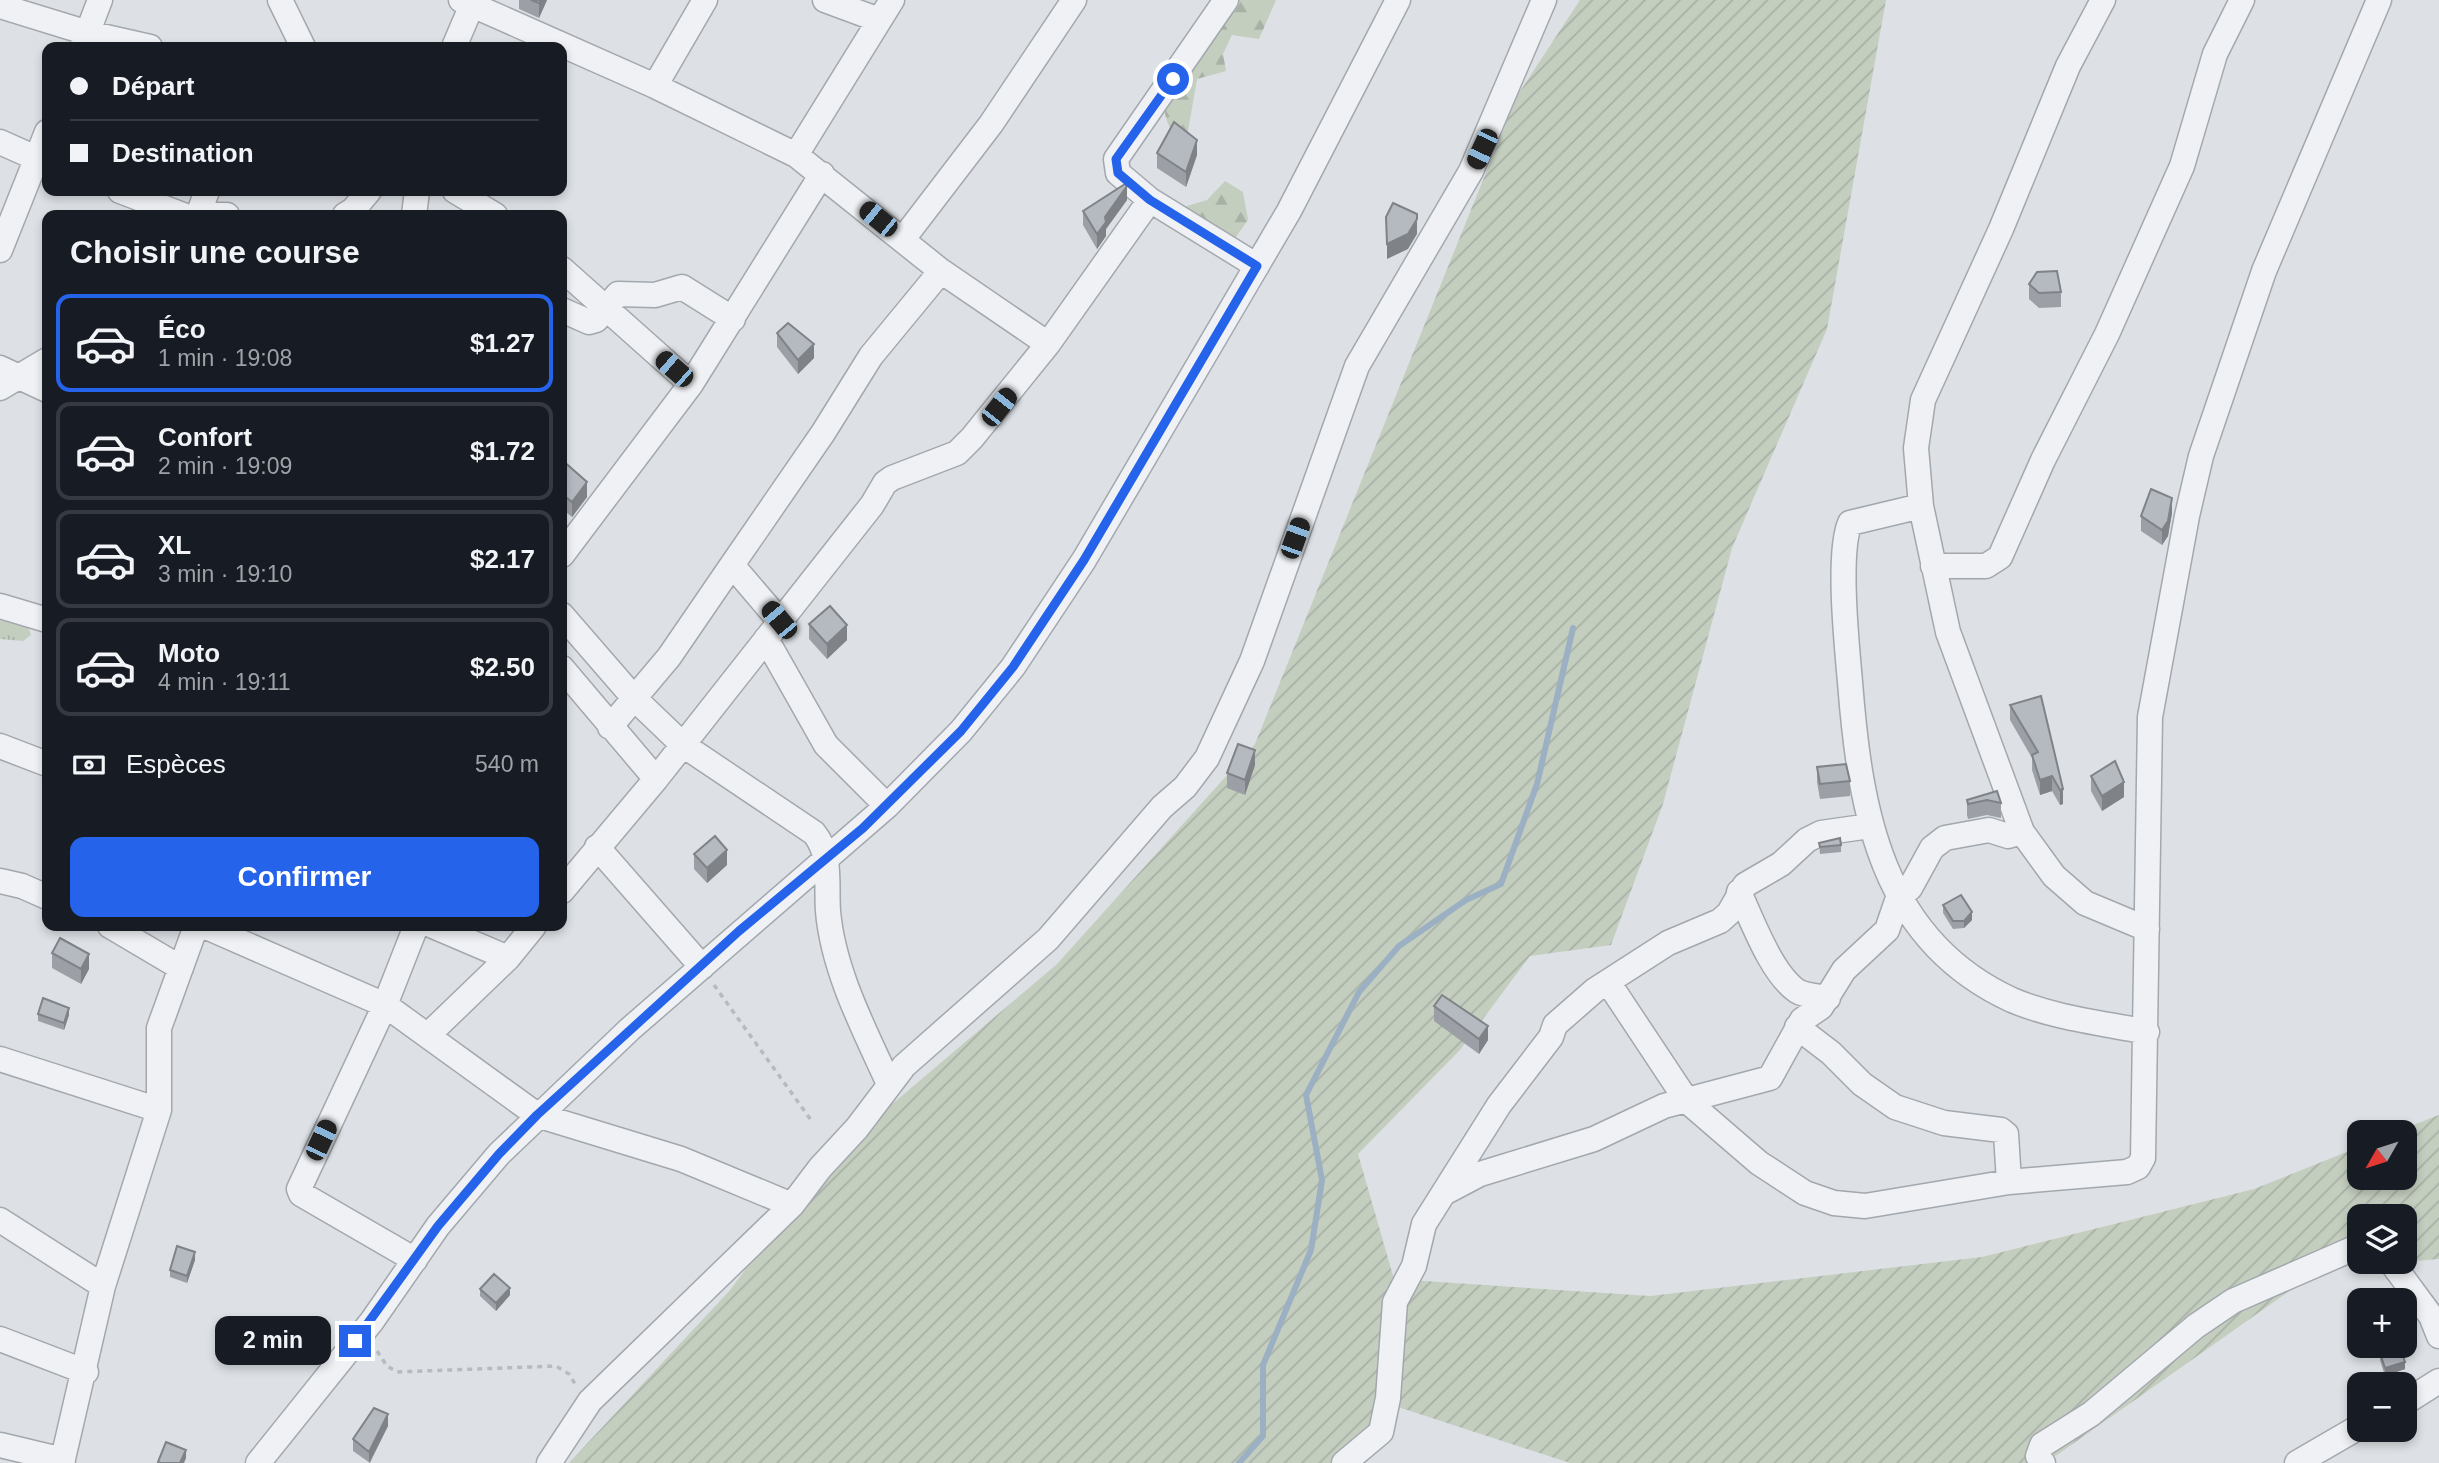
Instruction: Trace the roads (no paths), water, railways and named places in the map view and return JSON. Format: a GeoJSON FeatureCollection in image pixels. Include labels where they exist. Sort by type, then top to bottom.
{"type":"FeatureCollection","features":[{"type":"Feature","properties":{"kind":"street"},"geometry":{"type":"LineString","coordinates":[[85,40],[100,0]]}},
{"type":"Feature","properties":{"kind":"street"},"geometry":{"type":"LineString","coordinates":[[280,0],[301,42]]}},
{"type":"Feature","properties":{"kind":"street"},"geometry":{"type":"LineString","coordinates":[[655,86],[705,0]]}},
{"type":"Feature","properties":{"kind":"street"},"geometry":{"type":"LineString","coordinates":[[796,155],[886,10],[825,0]]}},
{"type":"Feature","properties":{"kind":"street"},"geometry":{"type":"LineString","coordinates":[[903,239],[991,124],[1074,0]]}},
{"type":"Feature","properties":{"kind":"street"},"geometry":{"type":"LineString","coordinates":[[1226,0],[1116,159],[1118,173],[1150,200],[1257,266]]}},
{"type":"Feature","properties":{"kind":"street"},"geometry":{"type":"LineString","coordinates":[[258,1463],[372,1321],[463,1196],[537,1115],[759,914],[887,806],[961,731],[1013,667],[1084,560],[1289,211],[1398,0]]}},
{"type":"Feature","properties":{"kind":"street"},"geometry":{"type":"LineString","coordinates":[[549,1463],[590,1401],[792,1205],[820,1168],[858,1128],[904,1066],[1048,939],[1162,807],[1185,787],[1207,758],[1252,661],[1357,366],[1471,171],[1544,0]]}},
{"type":"Feature","properties":{"kind":"street"},"geometry":{"type":"LineString","coordinates":[[2103,0],[2068,66],[2001,229],[1923,400],[1916,448],[1921,506],[1948,632],[1968,693],[2022,832],[2054,876],[2085,903],[2147,929]]}},
{"type":"Feature","properties":{"kind":"street"},"geometry":{"type":"LineString","coordinates":[[1933,566],[1986,566],[2000,557],[2043,460],[2107,334],[2176,178],[2216,54],[2242,0]]}},
{"type":"Feature","properties":{"kind":"street"},"geometry":{"type":"LineString","coordinates":[[1608,982],[1686,1101],[1759,1163],[1805,1193],[1834,1203],[1865,1206],[2009,1182],[2127,1172],[2138,1167],[2143,1158],[2147,1032],[2150,717],[2187,516],[2202,456],[2264,271],[2379,0]]}},
{"type":"Feature","properties":{"kind":"street"},"geometry":{"type":"LineString","coordinates":[[456,42],[469,2],[558,42]]}},
{"type":"Feature","properties":{"kind":"street"},"geometry":{"type":"LineString","coordinates":[[6,5],[85,40],[104,42]]}},
{"type":"Feature","properties":{"kind":"street"},"geometry":{"type":"LineString","coordinates":[[567,46],[796,155],[941,271],[1048,344]]}},
{"type":"Feature","properties":{"kind":"street"},"geometry":{"type":"LineString","coordinates":[[0,142],[42,161],[0,250]]}},
{"type":"Feature","properties":{"kind":"street"},"geometry":{"type":"LineString","coordinates":[[567,548],[691,384],[822,174]]}},
{"type":"Feature","properties":{"kind":"street"},"geometry":{"type":"LineString","coordinates":[[133,196],[170,210]]}},
{"type":"Feature","properties":{"kind":"street"},"geometry":{"type":"LineString","coordinates":[[354,210],[365,196]]}},
{"type":"Feature","properties":{"kind":"street"},"geometry":{"type":"LineString","coordinates":[[463,196],[487,210]]}},
{"type":"Feature","properties":{"kind":"street"},"geometry":{"type":"LineString","coordinates":[[567,885],[683,745],[872,505],[885,483],[957,453],[1048,344],[1150,200]]}},
{"type":"Feature","properties":{"kind":"street"},"geometry":{"type":"LineString","coordinates":[[610,727],[669,657],[823,433],[871,356],[941,271]]}},
{"type":"Feature","properties":{"kind":"street"},"geometry":{"type":"LineString","coordinates":[[567,274],[691,384]]}},
{"type":"Feature","properties":{"kind":"street"},"geometry":{"type":"LineString","coordinates":[[567,312],[589,322],[606,310],[618,294],[624,292],[655,295],[682,287],[733,319]]}},
{"type":"Feature","properties":{"kind":"street"},"geometry":{"type":"LineString","coordinates":[[6,378],[42,361]]}},
{"type":"Feature","properties":{"kind":"street"},"geometry":{"type":"LineString","coordinates":[[6,378],[42,389]]}},
{"type":"Feature","properties":{"kind":"street"},"geometry":{"type":"LineString","coordinates":[[1921,506],[1855,520],[1848,528],[1844,605],[1856,752],[1870,826],[1898,898],[1927,938],[1969,974],[2013,1000],[2070,1017],[2147,1032]]}},
{"type":"Feature","properties":{"kind":"street"},"geometry":{"type":"LineString","coordinates":[[732,565],[772,629],[826,745],[887,806]]}},
{"type":"Feature","properties":{"kind":"street"},"geometry":{"type":"LineString","coordinates":[[0,606],[42,619]]}},
{"type":"Feature","properties":{"kind":"street"},"geometry":{"type":"LineString","coordinates":[[567,621],[634,698],[683,745],[814,833],[824,845],[828,915],[837,957],[890,1084]]}},
{"type":"Feature","properties":{"kind":"street"},"geometry":{"type":"LineString","coordinates":[[567,668],[589,649]]}},
{"type":"Feature","properties":{"kind":"street"},"geometry":{"type":"LineString","coordinates":[[567,677],[656,779]]}},
{"type":"Feature","properties":{"kind":"street"},"geometry":{"type":"LineString","coordinates":[[0,746],[42,762]]}},
{"type":"Feature","properties":{"kind":"street"},"geometry":{"type":"LineString","coordinates":[[1344,1463],[1381,1432],[1388,1398],[1395,1302],[1414,1266],[1424,1224],[1486,1124],[1523,1077],[1555,1025],[1572,1007],[1668,943],[1720,921],[1729,913],[1745,885],[1781,864],[1814,836],[1870,826]]}},
{"type":"Feature","properties":{"kind":"street"},"geometry":{"type":"LineString","coordinates":[[1444,1193],[1480,1174],[1594,1139],[1637,1121],[1652,1111],[1770,1078],[1797,1027],[1828,998],[1844,970],[1887,930],[1898,898],[1910,888],[1932,848],[1945,838],[1989,830],[2008,836],[2022,832]]}},
{"type":"Feature","properties":{"kind":"street"},"geometry":{"type":"LineString","coordinates":[[597,847],[702,967]]}},
{"type":"Feature","properties":{"kind":"street"},"geometry":{"type":"LineString","coordinates":[[0,881],[22,886],[42,895]]}},
{"type":"Feature","properties":{"kind":"street"},"geometry":{"type":"LineString","coordinates":[[1739,892],[1770,955],[1793,988],[1800,993],[1828,998]]}},
{"type":"Feature","properties":{"kind":"street"},"geometry":{"type":"LineString","coordinates":[[118,931],[181,968]]}},
{"type":"Feature","properties":{"kind":"street"},"geometry":{"type":"LineString","coordinates":[[0,1445],[63,1462],[86,1372],[103,1286],[159,1110],[159,1028],[194,931]]}},
{"type":"Feature","properties":{"kind":"street"},"geometry":{"type":"LineString","coordinates":[[215,931],[384,1005],[537,1115],[681,1159],[792,1205]]}},
{"type":"Feature","properties":{"kind":"street"},"geometry":{"type":"LineString","coordinates":[[414,931],[384,1005],[299,1189],[301,1194],[415,1260]]}},
{"type":"Feature","properties":{"kind":"street"},"geometry":{"type":"LineString","coordinates":[[445,931],[508,958]]}},
{"type":"Feature","properties":{"kind":"street"},"geometry":{"type":"LineString","coordinates":[[428,1035],[508,958],[530,931]]}},
{"type":"Feature","properties":{"kind":"street"},"geometry":{"type":"LineString","coordinates":[[1797,1027],[1831,1053],[1862,1084],[1895,1107],[1944,1123],[2001,1130],[2006,1134],[2009,1182]]}},
{"type":"Feature","properties":{"kind":"street"},"geometry":{"type":"LineString","coordinates":[[0,1059],[159,1110]]}},
{"type":"Feature","properties":{"kind":"street"},"geometry":{"type":"LineString","coordinates":[[0,1220],[103,1286]]}},
{"type":"Feature","properties":{"kind":"street"},"geometry":{"type":"LineString","coordinates":[[2043,1463],[2038,1456],[2042,1445],[2091,1414],[2196,1326],[2234,1301],[2347,1251]]}},
{"type":"Feature","properties":{"kind":"street"},"geometry":{"type":"LineString","coordinates":[[2400,1274],[2431,1316],[2439,1336]]}},
{"type":"Feature","properties":{"kind":"street"},"geometry":{"type":"LineString","coordinates":[[0,1339],[86,1372]]}},
{"type":"Feature","properties":{"kind":"street"},"geometry":{"type":"LineString","coordinates":[[2417,1395],[2439,1381]]}},
{"type":"Feature","properties":{"kind":"street"},"geometry":{"type":"LineString","coordinates":[[2297,1463],[2325,1454],[2347,1437]]}},
{"type":"Feature","properties":{"kind":"waterway"},"geometry":{"type":"LineString","coordinates":[[1239,1463],[1263,1436],[1263,1365],[1311,1250],[1322,1180],[1306,1095],[1359,992],[1399,946],[1466,900],[1501,884],[1537,784],[1573,628]]}}]}
